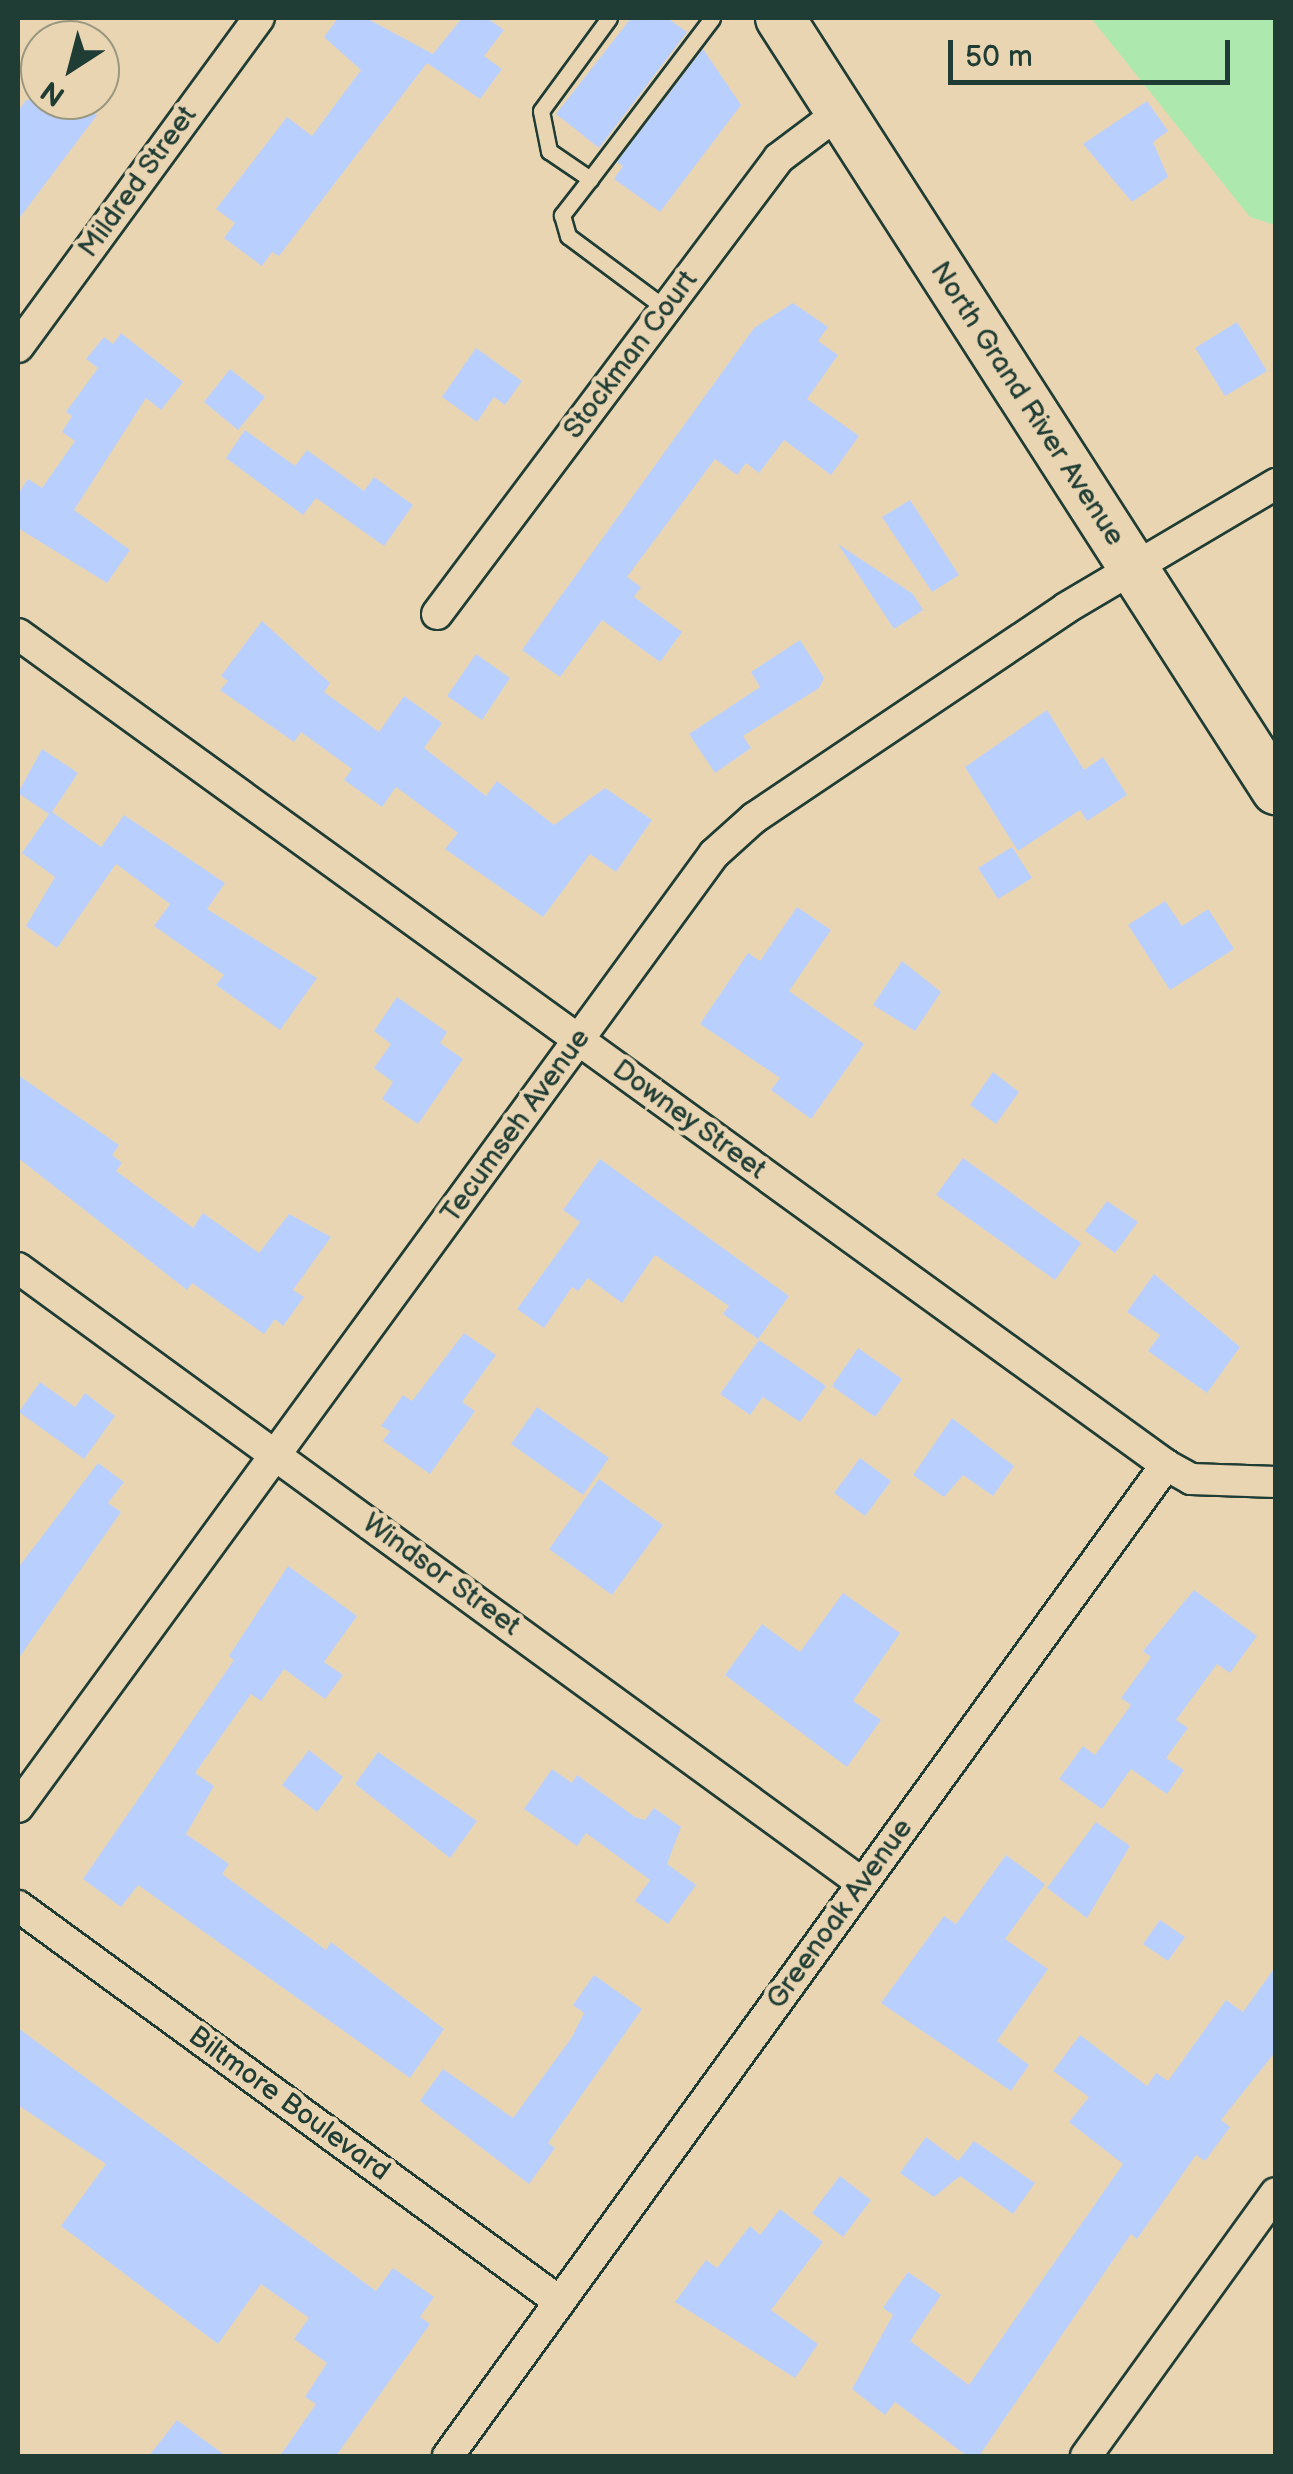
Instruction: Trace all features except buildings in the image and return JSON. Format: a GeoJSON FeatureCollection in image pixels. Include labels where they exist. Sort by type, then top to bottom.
{"type":"FeatureCollection","features":[{"type":"Feature","properties":{"kind":"main road","name":"North Grand River Avenue"},"geometry":{"type":"LineString","coordinates":[[780,18],[1276,790]]}},
{"type":"Feature","properties":{"kind":"street","name":"Mildred Street"},"geometry":{"type":"LineString","coordinates":[[18,346],[259,18]]}},
{"type":"Feature","properties":{"kind":"street","name":"Stockman Court"},"geometry":{"type":"LineString","coordinates":[[438,614],[780,158],[840,112]]}},
{"type":"Feature","properties":{"kind":"street","name":"Tecumseh Avenue"},"geometry":{"type":"LineString","coordinates":[[18,1807],[714,854],[754,818],[1066,608],[1134,572],[1276,484]]}},
{"type":"Feature","properties":{"kind":"street","name":"Downey Street"},"geometry":{"type":"LineString","coordinates":[[18,634],[1166,1465]]}},
{"type":"Feature","properties":{"kind":"street","name":"Windsor Street"},"geometry":{"type":"LineString","coordinates":[[18,1268],[862,1883]]}},
{"type":"Feature","properties":{"kind":"street"},"geometry":{"type":"LineString","coordinates":[[1166,1465],[1191,1479],[1276,1482]]}},
{"type":"Feature","properties":{"kind":"street","name":"Greenoak Avenue"},"geometry":{"type":"LineString","coordinates":[[448,2456],[1166,1465]]}},
{"type":"Feature","properties":{"kind":"street","name":"Biltmore Boulevard"},"geometry":{"type":"LineString","coordinates":[[18,1906],[560,2302]]}},
{"type":"Feature","properties":{"kind":"street"},"geometry":{"type":"LineString","coordinates":[[1086,2456],[1276,2193]]}},
{"type":"Feature","properties":{"kind":"lane"},"geometry":{"type":"LineString","coordinates":[[590,180],[550,151],[542,110],[609,18]]}},
{"type":"Feature","properties":{"kind":"lane"},"geometry":{"type":"LineString","coordinates":[[664,308],[568,236],[562,215],[712,18]]}},
{"type":"Feature","properties":{"kind":"green space"},"geometry":{"type":"Polygon","coordinates":[[[1091,18],[1275,18],[1275,225],[1250,217],[1091,18]]]}}]}
